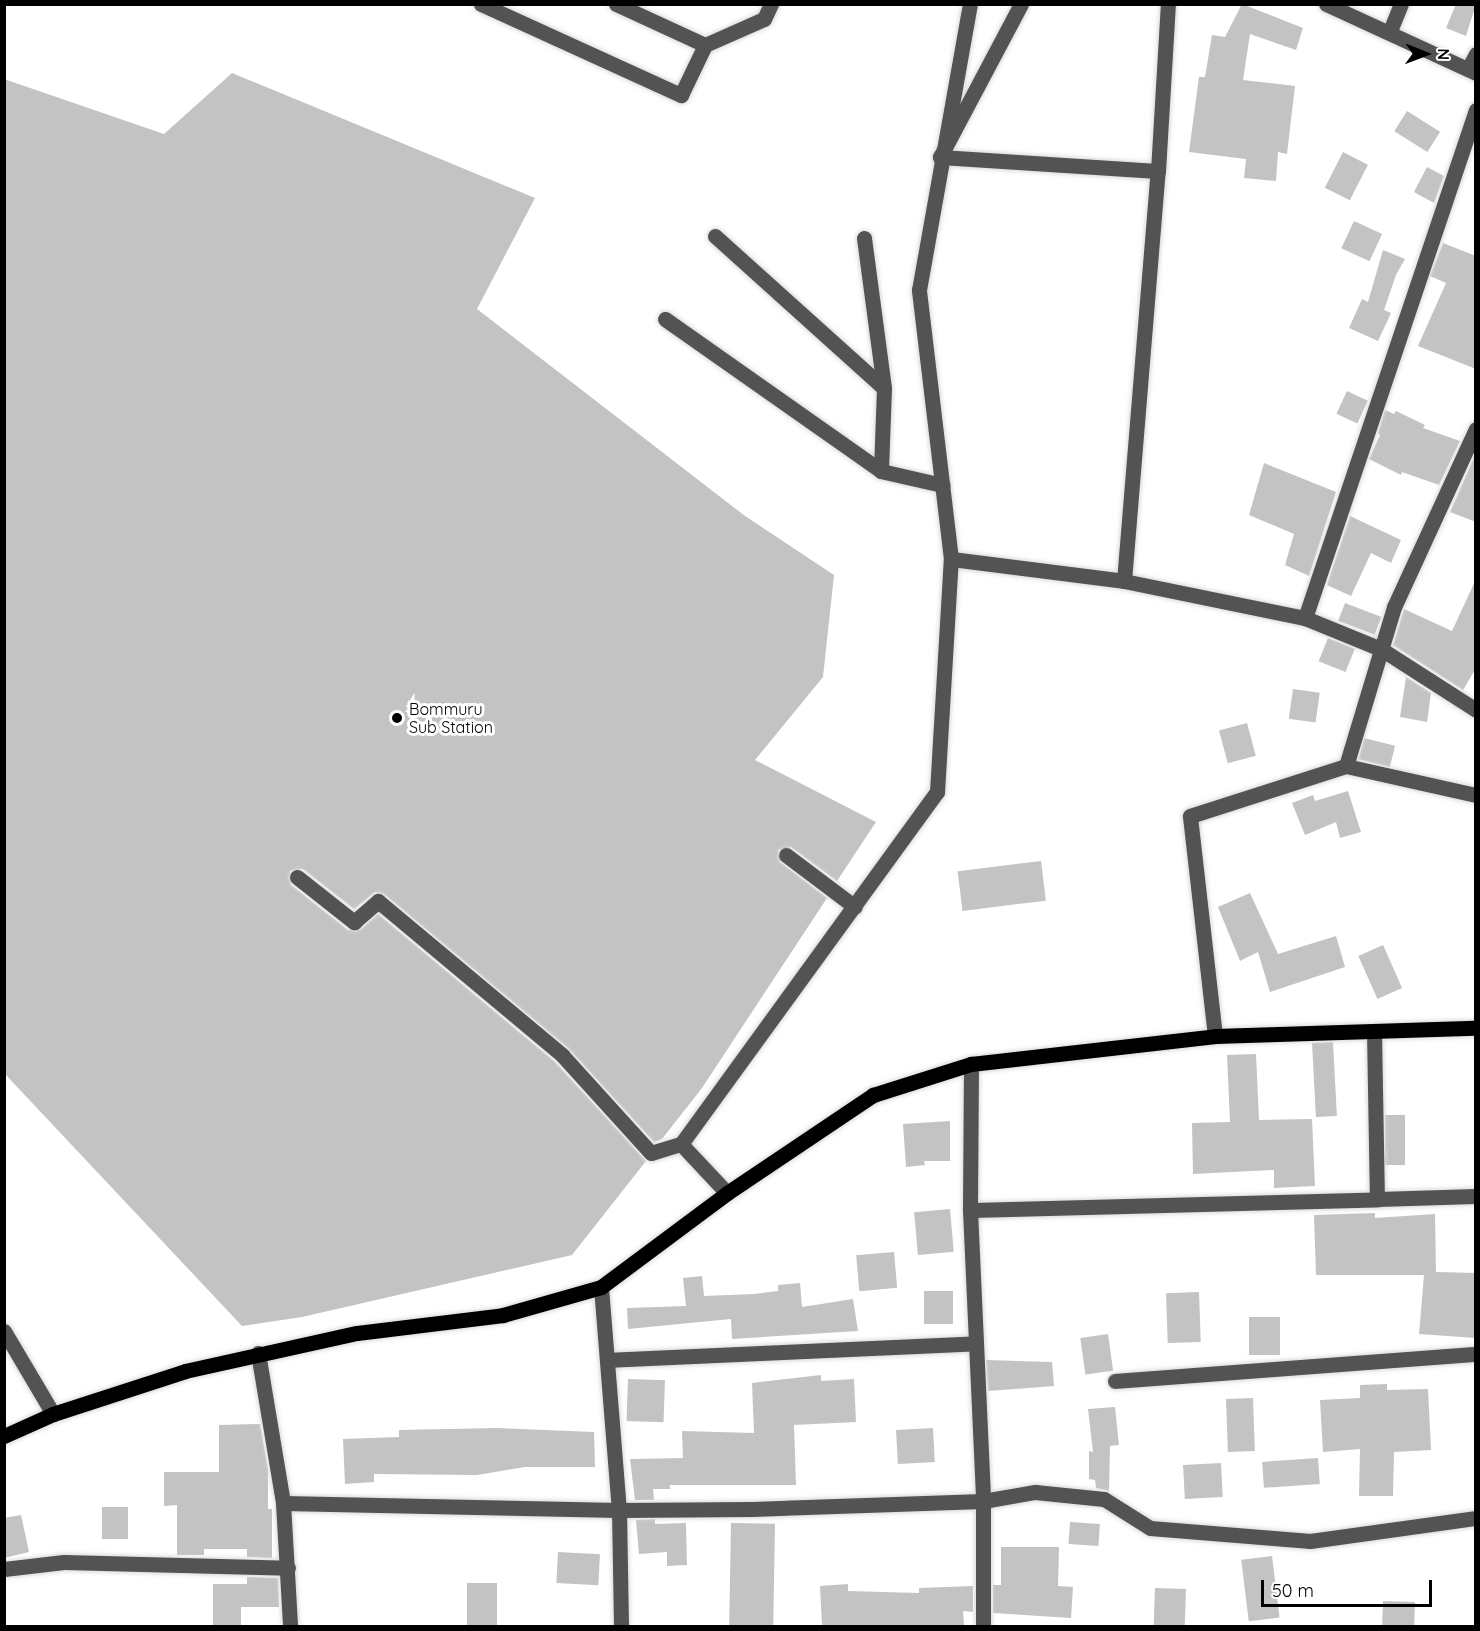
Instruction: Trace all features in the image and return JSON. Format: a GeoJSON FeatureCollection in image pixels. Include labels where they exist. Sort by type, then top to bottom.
{"type":"FeatureCollection","features":[{"type":"Feature","properties":{"kind":"main road"},"geometry":{"type":"LineString","coordinates":[[4,1436],[53,1414],[185,1371],[258,1353],[357,1333],[503,1315],[601,1287],[727,1192],[873,1095],[971,1064],[1215,1036],[1476,1028]]}},
{"type":"Feature","properties":{"kind":"street"},"geometry":{"type":"LineString","coordinates":[[481,4],[681,95],[705,45],[764,19],[771,4]]}},
{"type":"Feature","properties":{"kind":"street"},"geometry":{"type":"LineString","coordinates":[[616,4],[705,45]]}},
{"type":"Feature","properties":{"kind":"street"},"geometry":{"type":"LineString","coordinates":[[297,877],[354,922],[378,901],[562,1055],[651,1153],[681,1144],[937,792],[951,559],[920,290],[940,157],[970,4]]}},
{"type":"Feature","properties":{"kind":"street"},"geometry":{"type":"LineString","coordinates":[[940,157],[1021,4]]}},
{"type":"Feature","properties":{"kind":"street"},"geometry":{"type":"LineString","coordinates":[[1124,581],[1158,171],[1168,4]]}},
{"type":"Feature","properties":{"kind":"street"},"geometry":{"type":"LineString","coordinates":[[1326,4],[1390,31],[1472,71],[1476,54]]}},
{"type":"Feature","properties":{"kind":"street"},"geometry":{"type":"LineString","coordinates":[[1390,31],[1401,4]]}},
{"type":"Feature","properties":{"kind":"street"},"geometry":{"type":"LineString","coordinates":[[1305,618],[1476,110]]}},
{"type":"Feature","properties":{"kind":"street"},"geometry":{"type":"LineString","coordinates":[[940,157],[1158,171]]}},
{"type":"Feature","properties":{"kind":"street"},"geometry":{"type":"LineString","coordinates":[[715,236],[884,388]]}},
{"type":"Feature","properties":{"kind":"street"},"geometry":{"type":"LineString","coordinates":[[864,238],[884,388],[881,471]]}},
{"type":"Feature","properties":{"kind":"street"},"geometry":{"type":"LineString","coordinates":[[665,319],[881,471],[942,485]]}},
{"type":"Feature","properties":{"kind":"street"},"geometry":{"type":"LineString","coordinates":[[1346,766],[1394,607],[1476,429]]}},
{"type":"Feature","properties":{"kind":"street"},"geometry":{"type":"LineString","coordinates":[[951,559],[1124,581],[1305,618],[1381,649],[1476,710]]}},
{"type":"Feature","properties":{"kind":"street"},"geometry":{"type":"LineString","coordinates":[[1215,1036],[1190,816],[1346,766],[1476,795]]}},
{"type":"Feature","properties":{"kind":"street"},"geometry":{"type":"LineString","coordinates":[[786,855],[855,907]]}},
{"type":"Feature","properties":{"kind":"street"},"geometry":{"type":"LineString","coordinates":[[1374,1030],[1377,1199]]}},
{"type":"Feature","properties":{"kind":"street"},"geometry":{"type":"LineString","coordinates":[[971,1064],[970,1209],[983,1501],[983,1626]]}},
{"type":"Feature","properties":{"kind":"street"},"geometry":{"type":"LineString","coordinates":[[681,1144],[727,1192]]}},
{"type":"Feature","properties":{"kind":"street"},"geometry":{"type":"LineString","coordinates":[[970,1209],[1476,1196]]}},
{"type":"Feature","properties":{"kind":"street"},"geometry":{"type":"LineString","coordinates":[[601,1287],[619,1510],[621,1626]]}},
{"type":"Feature","properties":{"kind":"street"},"geometry":{"type":"LineString","coordinates":[[4,1331],[53,1414]]}},
{"type":"Feature","properties":{"kind":"street"},"geometry":{"type":"LineString","coordinates":[[607,1360],[976,1343]]}},
{"type":"Feature","properties":{"kind":"street"},"geometry":{"type":"LineString","coordinates":[[258,1353],[283,1503],[290,1626]]}},
{"type":"Feature","properties":{"kind":"street"},"geometry":{"type":"LineString","coordinates":[[1115,1381],[1476,1354]]}},
{"type":"Feature","properties":{"kind":"street"},"geometry":{"type":"LineString","coordinates":[[283,1503],[619,1510],[983,1501],[1035,1492],[1104,1499],[1150,1528],[1310,1541],[1476,1518]]}},
{"type":"Feature","properties":{"kind":"street"},"geometry":{"type":"LineString","coordinates":[[4,1569],[64,1562],[288,1568]]}},
{"type":"Feature","properties":{"kind":"building"},"geometry":{"type":"Polygon","coordinates":[[[1242,4],[1303,28],[1296,50],[1250,34],[1243,80],[1295,86],[1287,154],[1278,152],[1276,181],[1244,178],[1246,159],[1189,152],[1199,77],[1205,77],[1212,35],[1225,37],[1242,4]]]}},
{"type":"Feature","properties":{"kind":"building"},"geometry":{"type":"Polygon","coordinates":[[[1456,4],[1476,4],[1466,36],[1446,28],[1456,4]]]}},
{"type":"Feature","properties":{"kind":"building","name":"Bommuru Sub Station"},"geometry":{"type":"Polygon","coordinates":[[[232,73],[535,198],[477,309],[745,516],[834,575],[823,677],[755,760],[876,822],[837,881],[791,847],[778,850],[780,862],[827,898],[702,1088],[662,1139],[654,1142],[568,1048],[384,894],[375,892],[354,909],[303,869],[290,871],[291,885],[348,930],[360,930],[378,914],[555,1062],[646,1161],[572,1255],[302,1317],[242,1326],[4,1073],[4,79],[164,134],[232,73]]]}},
{"type":"Feature","properties":{"kind":"building"},"geometry":{"type":"Polygon","coordinates":[[[1407,111],[1440,132],[1427,152],[1394,131],[1407,111]]]}},
{"type":"Feature","properties":{"kind":"building"},"geometry":{"type":"Polygon","coordinates":[[[1343,152],[1368,165],[1350,200],[1325,188],[1343,152]]]}},
{"type":"Feature","properties":{"kind":"building"},"geometry":{"type":"Polygon","coordinates":[[[1427,167],[1444,176],[1434,203],[1414,192],[1427,167]]]}},
{"type":"Feature","properties":{"kind":"building"},"geometry":{"type":"Polygon","coordinates":[[[1354,221],[1382,234],[1369,261],[1341,248],[1354,221]]]}},
{"type":"Feature","properties":{"kind":"building"},"geometry":{"type":"Polygon","coordinates":[[[1443,243],[1476,256],[1476,369],[1418,346],[1446,283],[1430,276],[1443,243]]]}},
{"type":"Feature","properties":{"kind":"building"},"geometry":{"type":"Polygon","coordinates":[[[1383,250],[1405,259],[1396,275],[1384,310],[1391,313],[1378,341],[1349,328],[1362,299],[1368,302],[1383,250]]]}},
{"type":"Feature","properties":{"kind":"building"},"geometry":{"type":"Polygon","coordinates":[[[1347,391],[1368,401],[1357,423],[1336,414],[1347,391]]]}},
{"type":"Feature","properties":{"kind":"building"},"geometry":{"type":"Polygon","coordinates":[[[1385,410],[1394,414],[1396,411],[1425,425],[1423,428],[1460,441],[1439,485],[1402,472],[1401,475],[1369,459],[1380,435],[1378,433],[1385,410]]]}},
{"type":"Feature","properties":{"kind":"building"},"geometry":{"type":"Polygon","coordinates":[[[1476,453],[1476,522],[1450,512],[1476,453]]]}},
{"type":"Feature","properties":{"kind":"building"},"geometry":{"type":"Polygon","coordinates":[[[1264,463],[1336,492],[1309,576],[1285,565],[1294,534],[1249,515],[1264,463]]]}},
{"type":"Feature","properties":{"kind":"building"},"geometry":{"type":"Polygon","coordinates":[[[1350,516],[1401,540],[1391,563],[1371,553],[1351,596],[1327,585],[1350,516]]]}},
{"type":"Feature","properties":{"kind":"building"},"geometry":{"type":"Polygon","coordinates":[[[1476,579],[1476,668],[1463,690],[1393,645],[1404,609],[1452,631],[1476,579]]]}},
{"type":"Feature","properties":{"kind":"building"},"geometry":{"type":"Polygon","coordinates":[[[1345,603],[1381,617],[1375,635],[1338,621],[1345,603]]]}},
{"type":"Feature","properties":{"kind":"building"},"geometry":{"type":"Polygon","coordinates":[[[1328,638],[1355,649],[1346,672],[1319,661],[1328,638]]]}},
{"type":"Feature","properties":{"kind":"building"},"geometry":{"type":"Polygon","coordinates":[[[1406,677],[1431,693],[1427,722],[1400,717],[1406,677]]]}},
{"type":"Feature","properties":{"kind":"building"},"geometry":{"type":"Polygon","coordinates":[[[1293,689],[1320,693],[1316,722],[1289,719],[1293,689]]]}},
{"type":"Feature","properties":{"kind":"building"},"geometry":{"type":"Polygon","coordinates":[[[1247,723],[1256,756],[1228,763],[1219,731],[1247,723]]]}},
{"type":"Feature","properties":{"kind":"building"},"geometry":{"type":"Polygon","coordinates":[[[1364,738],[1395,746],[1390,767],[1359,759],[1364,738]]]}},
{"type":"Feature","properties":{"kind":"building"},"geometry":{"type":"Polygon","coordinates":[[[1348,791],[1361,832],[1340,838],[1336,822],[1305,835],[1292,803],[1313,795],[1315,801],[1348,791]]]}},
{"type":"Feature","properties":{"kind":"building"},"geometry":{"type":"Polygon","coordinates":[[[1041,861],[1046,901],[963,911],[958,871],[1041,861]]]}},
{"type":"Feature","properties":{"kind":"building"},"geometry":{"type":"Polygon","coordinates":[[[1250,893],[1278,954],[1336,936],[1345,967],[1270,992],[1258,952],[1240,961],[1218,907],[1250,893]]]}},
{"type":"Feature","properties":{"kind":"building"},"geometry":{"type":"Polygon","coordinates":[[[1383,945],[1402,988],[1377,999],[1358,956],[1383,945]]]}},
{"type":"Feature","properties":{"kind":"building"},"geometry":{"type":"Polygon","coordinates":[[[1333,1042],[1337,1116],[1316,1117],[1312,1043],[1333,1042]]]}},
{"type":"Feature","properties":{"kind":"building"},"geometry":{"type":"Polygon","coordinates":[[[1256,1054],[1259,1120],[1312,1119],[1315,1186],[1274,1188],[1274,1170],[1193,1174],[1192,1123],[1230,1122],[1227,1055],[1256,1054]]]}},
{"type":"Feature","properties":{"kind":"building"},"geometry":{"type":"Polygon","coordinates":[[[1385,1115],[1405,1115],[1405,1165],[1385,1165],[1385,1115]]]}},
{"type":"Feature","properties":{"kind":"building"},"geometry":{"type":"Polygon","coordinates":[[[950,1121],[950,1161],[924,1161],[925,1165],[906,1167],[903,1124],[950,1121]]]}},
{"type":"Feature","properties":{"kind":"building"},"geometry":{"type":"Polygon","coordinates":[[[950,1209],[954,1252],[918,1255],[914,1212],[950,1209]]]}},
{"type":"Feature","properties":{"kind":"building"},"geometry":{"type":"Polygon","coordinates":[[[1375,1213],[1375,1218],[1435,1214],[1436,1272],[1476,1273],[1476,1338],[1419,1334],[1424,1275],[1316,1275],[1314,1215],[1375,1213]]]}},
{"type":"Feature","properties":{"kind":"building"},"geometry":{"type":"Polygon","coordinates":[[[894,1252],[897,1288],[859,1291],[856,1255],[894,1252]]]}},
{"type":"Feature","properties":{"kind":"building"},"geometry":{"type":"Polygon","coordinates":[[[702,1276],[704,1296],[778,1291],[778,1285],[800,1283],[802,1307],[853,1299],[858,1331],[732,1339],[731,1319],[628,1329],[627,1308],[686,1306],[683,1278],[702,1276]]]}},
{"type":"Feature","properties":{"kind":"building"},"geometry":{"type":"Polygon","coordinates":[[[924,1291],[953,1291],[953,1324],[924,1324],[924,1291]]]}},
{"type":"Feature","properties":{"kind":"building"},"geometry":{"type":"Polygon","coordinates":[[[1199,1292],[1201,1342],[1168,1343],[1166,1293],[1199,1292]]]}},
{"type":"Feature","properties":{"kind":"building"},"geometry":{"type":"Polygon","coordinates":[[[1249,1317],[1280,1317],[1280,1355],[1249,1355],[1249,1317]]]}},
{"type":"Feature","properties":{"kind":"building"},"geometry":{"type":"Polygon","coordinates":[[[1108,1334],[1113,1371],[1085,1375],[1080,1338],[1108,1334]]]}},
{"type":"Feature","properties":{"kind":"building"},"geometry":{"type":"Polygon","coordinates":[[[986,1360],[1052,1362],[1054,1386],[988,1391],[986,1360]]]}},
{"type":"Feature","properties":{"kind":"building"},"geometry":{"type":"Polygon","coordinates":[[[821,1375],[821,1381],[854,1379],[856,1422],[794,1425],[796,1485],[670,1485],[670,1489],[653,1489],[654,1500],[635,1500],[630,1459],[683,1458],[682,1431],[754,1433],[752,1383],[821,1375]]]}},
{"type":"Feature","properties":{"kind":"building"},"geometry":{"type":"Polygon","coordinates":[[[628,1379],[665,1380],[664,1422],[627,1421],[628,1379]]]}},
{"type":"Feature","properties":{"kind":"building"},"geometry":{"type":"Polygon","coordinates":[[[1387,1384],[1387,1390],[1428,1389],[1431,1450],[1394,1452],[1393,1496],[1359,1496],[1360,1449],[1323,1452],[1320,1400],[1360,1398],[1360,1385],[1387,1384]]]}},
{"type":"Feature","properties":{"kind":"building"},"geometry":{"type":"Polygon","coordinates":[[[1253,1398],[1255,1451],[1228,1452],[1226,1399],[1253,1398]]]}},
{"type":"Feature","properties":{"kind":"building"},"geometry":{"type":"Polygon","coordinates":[[[1115,1407],[1119,1445],[1110,1446],[1109,1491],[1096,1488],[1095,1480],[1089,1479],[1089,1451],[1093,1452],[1088,1409],[1115,1407]]]}},
{"type":"Feature","properties":{"kind":"building"},"geometry":{"type":"Polygon","coordinates":[[[260,1424],[268,1469],[268,1509],[272,1509],[272,1558],[247,1557],[247,1549],[204,1549],[204,1555],[177,1555],[177,1505],[164,1506],[164,1472],[219,1472],[219,1425],[260,1424]]]}},
{"type":"Feature","properties":{"kind":"building"},"geometry":{"type":"Polygon","coordinates":[[[497,1428],[594,1432],[595,1467],[525,1467],[477,1475],[374,1474],[374,1482],[345,1484],[343,1439],[399,1437],[399,1430],[497,1428]]]}},
{"type":"Feature","properties":{"kind":"building"},"geometry":{"type":"Polygon","coordinates":[[[933,1428],[935,1462],[898,1464],[896,1430],[933,1428]]]}},
{"type":"Feature","properties":{"kind":"building"},"geometry":{"type":"Polygon","coordinates":[[[1318,1458],[1320,1484],[1264,1488],[1262,1462],[1318,1458]]]}},
{"type":"Feature","properties":{"kind":"building"},"geometry":{"type":"Polygon","coordinates":[[[1221,1463],[1223,1497],[1185,1499],[1183,1465],[1221,1463]]]}},
{"type":"Feature","properties":{"kind":"building"},"geometry":{"type":"Polygon","coordinates":[[[102,1507],[128,1507],[128,1539],[102,1539],[102,1507]]]}},
{"type":"Feature","properties":{"kind":"building"},"geometry":{"type":"Polygon","coordinates":[[[21,1515],[29,1552],[4,1558],[4,1518],[21,1515]]]}},
{"type":"Feature","properties":{"kind":"building"},"geometry":{"type":"Polygon","coordinates":[[[655,1519],[655,1524],[686,1523],[687,1565],[667,1566],[667,1552],[639,1554],[636,1520],[655,1519]]]}},
{"type":"Feature","properties":{"kind":"building"},"geometry":{"type":"Polygon","coordinates":[[[1070,1522],[1100,1524],[1098,1546],[1068,1544],[1070,1522]]]}},
{"type":"Feature","properties":{"kind":"building"},"geometry":{"type":"Polygon","coordinates":[[[731,1523],[775,1524],[773,1626],[729,1626],[731,1523]]]}},
{"type":"Feature","properties":{"kind":"building"},"geometry":{"type":"Polygon","coordinates":[[[1001,1547],[1059,1547],[1058,1586],[1073,1587],[1071,1618],[993,1613],[993,1585],[1001,1585],[1001,1547]]]}},
{"type":"Feature","properties":{"kind":"building"},"geometry":{"type":"Polygon","coordinates":[[[558,1552],[600,1554],[598,1585],[556,1583],[558,1552]]]}},
{"type":"Feature","properties":{"kind":"building"},"geometry":{"type":"Polygon","coordinates":[[[1272,1556],[1280,1618],[1249,1621],[1241,1560],[1272,1556]]]}},
{"type":"Feature","properties":{"kind":"building"},"geometry":{"type":"Polygon","coordinates":[[[247,1577],[278,1578],[279,1607],[241,1607],[241,1626],[213,1626],[213,1584],[247,1584],[247,1577]]]}},
{"type":"Feature","properties":{"kind":"building"},"geometry":{"type":"Polygon","coordinates":[[[467,1583],[497,1583],[497,1626],[467,1626],[467,1583]]]}},
{"type":"Feature","properties":{"kind":"building"},"geometry":{"type":"Polygon","coordinates":[[[848,1584],[848,1591],[919,1593],[919,1588],[973,1586],[973,1612],[963,1611],[964,1626],[822,1625],[820,1586],[848,1584]]]}},
{"type":"Feature","properties":{"kind":"building"},"geometry":{"type":"Polygon","coordinates":[[[1155,1588],[1186,1589],[1185,1626],[1154,1626],[1155,1588]]]}},
{"type":"Feature","properties":{"kind":"building"},"geometry":{"type":"Polygon","coordinates":[[[1383,1601],[1415,1602],[1414,1626],[1382,1626],[1383,1601]]]}},
{"type":"Feature","properties":{"kind":"place","name":"Bommuru Sub Station"},"geometry":{"type":"Point","coordinates":[397,718]}}]}
